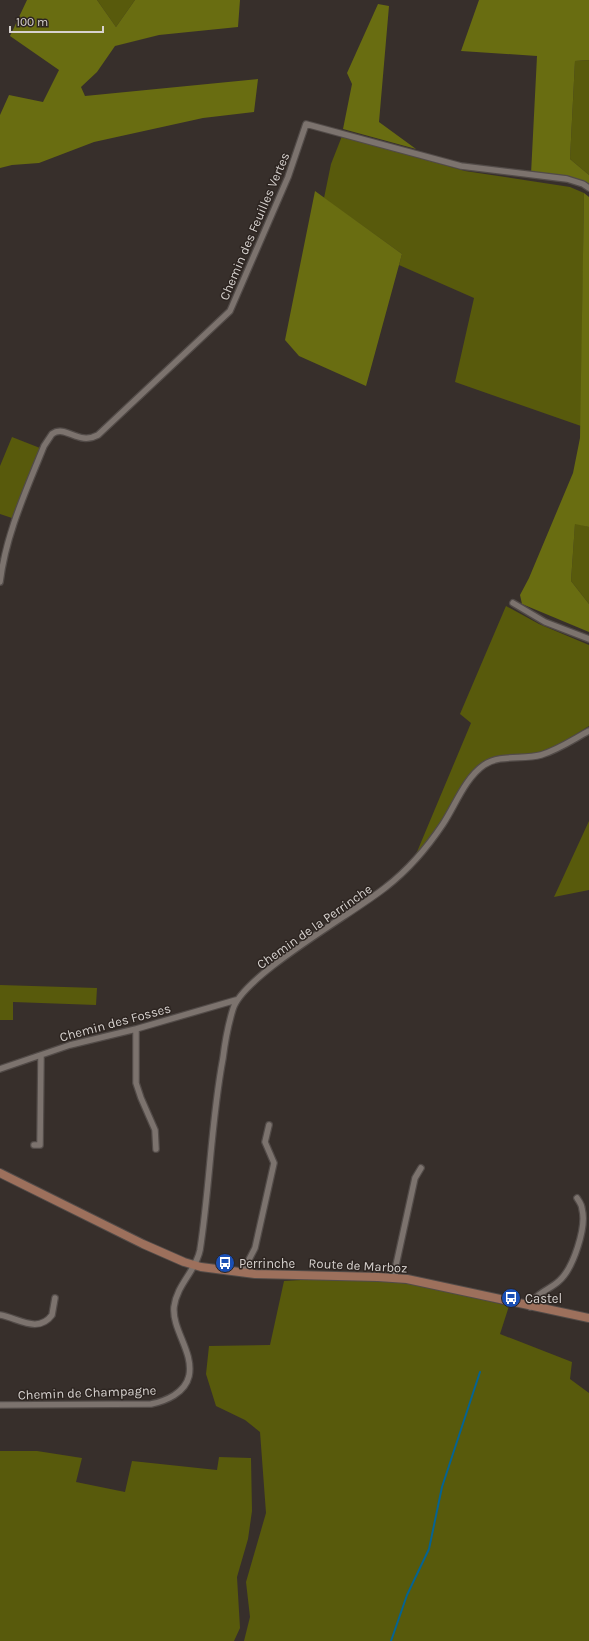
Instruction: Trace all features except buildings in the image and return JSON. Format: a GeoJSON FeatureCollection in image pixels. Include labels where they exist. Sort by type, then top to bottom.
{"type":"FeatureCollection","features":[{"type":"Feature","properties":{"kind":"main road","name":"Route de Marboz"},"geometry":{"type":"LineString","coordinates":[[0,1173],[143,1244],[195,1265],[242,1273],[395,1278],[443,1286],[530,1307],[589,1318]]}},
{"type":"Feature","properties":{"kind":"street","name":"Chemin des Feuilles Vertes"},"geometry":{"type":"LineString","coordinates":[[0,582],[3,555],[11,528],[44,446],[52,434],[60,431],[85,440],[98,436],[230,311],[285,184],[306,124],[461,166],[567,179],[583,184],[589,188]]}},
{"type":"Feature","properties":{"kind":"street"},"geometry":{"type":"LineString","coordinates":[[513,603],[545,622],[589,639]]}},
{"type":"Feature","properties":{"kind":"street","name":"Chemin de la Perrinche"},"geometry":{"type":"LineString","coordinates":[[236,1000],[294,950],[366,902],[398,878],[428,845],[468,783],[480,768],[496,760],[531,757],[546,753],[589,731]]}},
{"type":"Feature","properties":{"kind":"street"},"geometry":{"type":"LineString","coordinates":[[195,1265],[200,1247],[214,1108],[227,1032],[236,1000]]}},
{"type":"Feature","properties":{"kind":"street","name":"Chemin des Fosses"},"geometry":{"type":"LineString","coordinates":[[0,1069],[70,1045],[136,1030],[236,1000]]}},
{"type":"Feature","properties":{"kind":"street"},"geometry":{"type":"LineString","coordinates":[[136,1030],[136,1082],[141,1098],[155,1130],[156,1149]]}},
{"type":"Feature","properties":{"kind":"street"},"geometry":{"type":"LineString","coordinates":[[34,1145],[40,1145],[41,1056]]}},
{"type":"Feature","properties":{"kind":"street"},"geometry":{"type":"LineString","coordinates":[[242,1273],[255,1248],[274,1163],[272,1155],[265,1142],[269,1125]]}},
{"type":"Feature","properties":{"kind":"street"},"geometry":{"type":"LineString","coordinates":[[395,1278],[396,1265],[415,1178],[421,1168]]}},
{"type":"Feature","properties":{"kind":"street"},"geometry":{"type":"LineString","coordinates":[[530,1307],[533,1299],[540,1292],[550,1288],[561,1280],[575,1255],[583,1220],[582,1208],[577,1198]]}},
{"type":"Feature","properties":{"kind":"street","name":"Chemin de Champagne"},"geometry":{"type":"LineString","coordinates":[[0,1405],[151,1404],[160,1402],[175,1394],[186,1382],[190,1368],[175,1320],[174,1308],[181,1285],[195,1265]]}},
{"type":"Feature","properties":{"kind":"street"},"geometry":{"type":"LineString","coordinates":[[0,1315],[30,1324],[40,1324],[52,1315],[55,1298]]}},
{"type":"Feature","properties":{"kind":"shaded area"},"geometry":{"type":"Polygon","coordinates":[[[27,0],[97,0],[116,27],[135,0],[240,0],[238,27],[159,35],[115,46],[97,72],[81,87],[85,96],[258,79],[254,112],[203,118],[94,142],[39,163],[12,165],[0,168],[0,115],[9,95],[43,102],[59,70],[10,36],[27,0]]]}},
{"type":"Feature","properties":{"kind":"shaded area"},"geometry":{"type":"Polygon","coordinates":[[[97,0],[135,0],[116,27],[97,0]]]}},
{"type":"Feature","properties":{"kind":"shaded area"},"geometry":{"type":"Polygon","coordinates":[[[479,0],[589,0],[589,60],[575,61],[570,159],[589,175],[589,185],[568,177],[531,174],[537,56],[461,51],[479,0]]]}},
{"type":"Feature","properties":{"kind":"shaded area"},"geometry":{"type":"Polygon","coordinates":[[[378,4],[389,6],[379,122],[416,149],[343,129],[352,84],[347,73],[378,4]]]}},
{"type":"Feature","properties":{"kind":"shaded area"},"geometry":{"type":"Polygon","coordinates":[[[589,60],[589,175],[570,159],[575,61],[589,60]]]}},
{"type":"Feature","properties":{"kind":"shaded area"},"geometry":{"type":"Polygon","coordinates":[[[342,136],[465,171],[570,187],[584,193],[581,426],[455,382],[474,298],[399,265],[402,254],[324,198],[331,164],[342,136]]]}},
{"type":"Feature","properties":{"kind":"shaded area"},"geometry":{"type":"Polygon","coordinates":[[[315,191],[402,254],[366,386],[299,356],[285,340],[315,191]]]}},
{"type":"Feature","properties":{"kind":"shaded area"},"geometry":{"type":"Polygon","coordinates":[[[584,193],[589,197],[589,527],[575,524],[571,581],[589,604],[589,632],[522,604],[520,595],[529,578],[573,473],[580,438],[584,193]]]}},
{"type":"Feature","properties":{"kind":"shaded area"},"geometry":{"type":"Polygon","coordinates":[[[12,437],[40,448],[12,518],[0,514],[0,466],[12,437]]]}},
{"type":"Feature","properties":{"kind":"shaded area"},"geometry":{"type":"Polygon","coordinates":[[[575,523],[589,527],[589,604],[571,581],[575,523]]]}},
{"type":"Feature","properties":{"kind":"shaded area"},"geometry":{"type":"Polygon","coordinates":[[[506,606],[539,624],[589,645],[589,726],[557,746],[538,753],[493,757],[478,766],[436,830],[414,859],[471,723],[460,714],[506,606]]]}},
{"type":"Feature","properties":{"kind":"shaded area"},"geometry":{"type":"Polygon","coordinates":[[[589,821],[589,890],[554,897],[589,821]]]}},
{"type":"Feature","properties":{"kind":"shaded area"},"geometry":{"type":"Polygon","coordinates":[[[0,985],[97,988],[96,1005],[13,1002],[13,1020],[0,1020],[0,985]]]}},
{"type":"Feature","properties":{"kind":"shaded area"},"geometry":{"type":"Polygon","coordinates":[[[318,1279],[374,1280],[414,1285],[509,1306],[500,1334],[572,1362],[570,1379],[589,1393],[589,1641],[244,1641],[250,1617],[246,1582],[266,1513],[260,1432],[245,1420],[216,1406],[206,1374],[209,1346],[270,1345],[284,1281],[318,1279]]]}},
{"type":"Feature","properties":{"kind":"shaded area"},"geometry":{"type":"Polygon","coordinates":[[[0,1451],[37,1451],[82,1458],[76,1482],[125,1492],[132,1461],[217,1470],[219,1457],[251,1458],[252,1511],[248,1539],[237,1577],[240,1628],[234,1641],[0,1641],[0,1451]]]}},
{"type":"Feature","properties":{"kind":"waterway"},"geometry":{"type":"LineString","coordinates":[[391,1641],[407,1595],[429,1549],[442,1487],[480,1372]]}},
{"type":"Feature","properties":{"kind":"place","name":"Perrinche"},"geometry":{"type":"Point","coordinates":[225,1263]}},
{"type":"Feature","properties":{"kind":"place","name":"Castel"},"geometry":{"type":"Point","coordinates":[511,1298]}}]}
